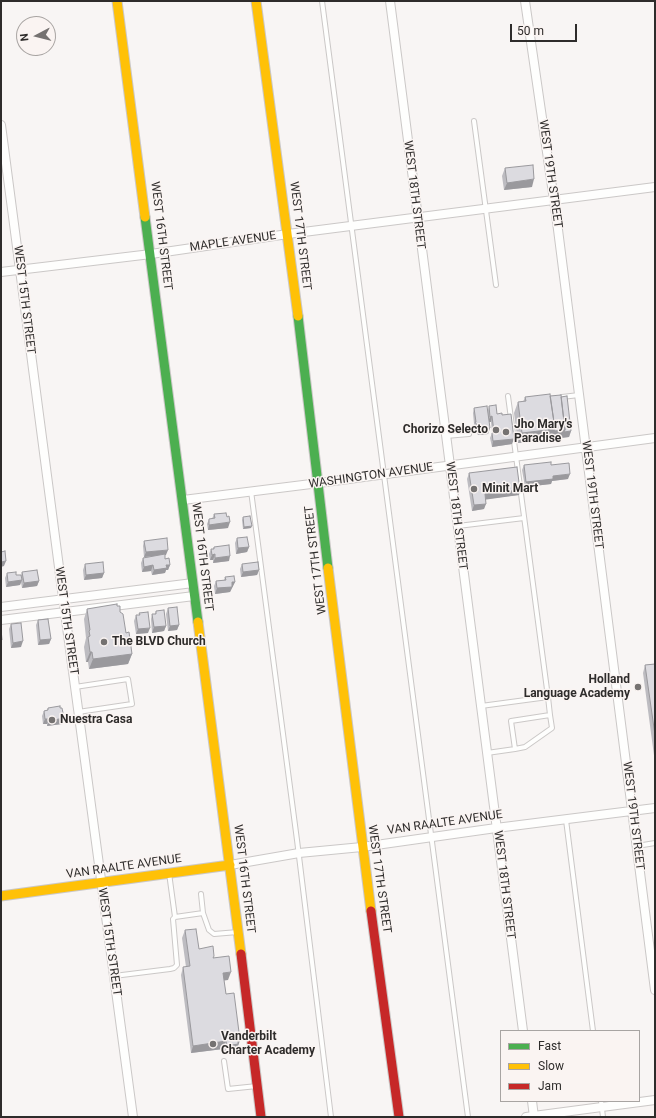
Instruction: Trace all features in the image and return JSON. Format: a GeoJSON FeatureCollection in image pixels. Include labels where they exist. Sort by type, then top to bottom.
{"type":"FeatureCollection","features":[{"type":"Feature","properties":{"kind":"street","name":"WEST 16TH STREET"},"geometry":{"type":"LineString","coordinates":[[118,1],[183,500],[194,596],[230,864],[261,1117]]}},
{"type":"Feature","properties":{"kind":"street","name":"WEST 17TH STREET"},"geometry":{"type":"LineString","coordinates":[[256,1],[288,234],[362,847],[399,1117]]}},
{"type":"Feature","properties":{"kind":"street","name":"WEST 18TH STREET"},"geometry":{"type":"LineString","coordinates":[[390,1],[523,1030]]}},
{"type":"Feature","properties":{"kind":"street","name":"WEST 19TH STREET"},"geometry":{"type":"LineString","coordinates":[[525,1],[554,200],[655,990]]}},
{"type":"Feature","properties":{"kind":"street","name":"WEST 15TH STREET"},"geometry":{"type":"LineString","coordinates":[[1,125],[133,1117]]}},
{"type":"Feature","properties":{"kind":"street","name":"MAPLE AVENUE"},"geometry":{"type":"LineString","coordinates":[[1,272],[151,254],[288,234],[655,187]]}},
{"type":"Feature","properties":{"kind":"street","name":"WASHINGTON AVENUE"},"geometry":{"type":"LineString","coordinates":[[183,500],[655,438]]}},
{"type":"Feature","properties":{"kind":"street"},"geometry":{"type":"LineString","coordinates":[[1,607],[193,583]]}},
{"type":"Feature","properties":{"kind":"street"},"geometry":{"type":"LineString","coordinates":[[1,620],[194,596]]}},
{"type":"Feature","properties":{"kind":"street","name":"VAN RAALTE AVENUE"},"geometry":{"type":"LineString","coordinates":[[1,896],[169,873],[299,853],[362,847],[655,808]]}},
{"type":"Feature","properties":{"kind":"street"},"geometry":{"type":"LineString","coordinates":[[640,1101],[655,1100]]}},
{"type":"Feature","properties":{"kind":"street"},"geometry":{"type":"LineString","coordinates":[[532,1102],[531,1117],[602,1104],[628,1102]]}},
{"type":"Feature","properties":{"kind":"lane"},"geometry":{"type":"LineString","coordinates":[[322,1],[468,1117]]}},
{"type":"Feature","properties":{"kind":"lane"},"geometry":{"type":"LineString","coordinates":[[474,121],[496,285]]}},
{"type":"Feature","properties":{"kind":"lane"},"geometry":{"type":"LineString","coordinates":[[558,398],[579,395]]}},
{"type":"Feature","properties":{"kind":"lane"},"geometry":{"type":"LineString","coordinates":[[487,753],[525,747],[552,728],[508,396]]}},
{"type":"Feature","properties":{"kind":"lane"},"geometry":{"type":"LineString","coordinates":[[509,404],[516,403]]}},
{"type":"Feature","properties":{"kind":"lane"},"geometry":{"type":"LineString","coordinates":[[446,436],[470,434]]}},
{"type":"Feature","properties":{"kind":"lane"},"geometry":{"type":"LineString","coordinates":[[251,492],[299,853],[331,1117]]}},
{"type":"Feature","properties":{"kind":"lane"},"geometry":{"type":"LineString","coordinates":[[458,526],[524,518]]}},
{"type":"Feature","properties":{"kind":"lane"},"geometry":{"type":"LineString","coordinates":[[75,687],[128,679],[132,704],[78,712]]}},
{"type":"Feature","properties":{"kind":"lane"},"geometry":{"type":"LineString","coordinates":[[481,706],[548,697]]}},
{"type":"Feature","properties":{"kind":"lane"},"geometry":{"type":"LineString","coordinates":[[515,749],[511,721],[550,715]]}},
{"type":"Feature","properties":{"kind":"lane"},"geometry":{"type":"LineString","coordinates":[[566,820],[593,1030]]}},
{"type":"Feature","properties":{"kind":"lane"},"geometry":{"type":"LineString","coordinates":[[637,846],[655,843]]}},
{"type":"Feature","properties":{"kind":"lane"},"geometry":{"type":"LineString","coordinates":[[114,976],[174,968],[177,965],[173,919],[175,916],[169,873]]}},
{"type":"Feature","properties":{"kind":"lane"},"geometry":{"type":"LineString","coordinates":[[201,894],[203,913],[209,930],[214,934],[238,932]]}},
{"type":"Feature","properties":{"kind":"lane"},"geometry":{"type":"LineString","coordinates":[[175,916],[203,913]]}},
{"type":"Feature","properties":{"kind":"lane"},"geometry":{"type":"LineString","coordinates":[[224,1061],[228,1089],[257,1086]]}},
{"type":"Feature","properties":{"kind":"lane"},"geometry":{"type":"LineString","coordinates":[[602,1104],[604,1117]]}},
{"type":"Feature","properties":{"kind":"building"},"geometry":{"type":"Polygon","coordinates":[[[533,165],[534,179],[507,183],[505,168],[533,165]]]}},
{"type":"Feature","properties":{"kind":"building"},"geometry":{"type":"Polygon","coordinates":[[[550,394],[555,429],[522,433],[518,402],[526,401],[525,397],[550,394]]]}},
{"type":"Feature","properties":{"kind":"building"},"geometry":{"type":"Polygon","coordinates":[[[561,395],[565,430],[554,431],[555,429],[550,396],[561,395]]]}},
{"type":"Feature","properties":{"kind":"building"},"geometry":{"type":"Polygon","coordinates":[[[567,396],[571,431],[564,432],[561,397],[567,396]]]}},
{"type":"Feature","properties":{"kind":"building"},"geometry":{"type":"Polygon","coordinates":[[[496,405],[497,414],[511,414],[514,439],[493,441],[492,433],[494,432],[489,406],[496,405]]]}},
{"type":"Feature","properties":{"kind":"building"},"geometry":{"type":"Polygon","coordinates":[[[487,406],[490,428],[480,430],[475,422],[474,408],[487,406]]]}},
{"type":"Feature","properties":{"kind":"building"},"geometry":{"type":"Polygon","coordinates":[[[551,462],[551,465],[569,463],[570,474],[553,476],[553,479],[526,482],[524,465],[551,462]]]}},
{"type":"Feature","properties":{"kind":"building"},"geometry":{"type":"Polygon","coordinates":[[[517,467],[520,490],[485,494],[486,504],[474,505],[469,473],[517,467]]]}},
{"type":"Feature","properties":{"kind":"building"},"geometry":{"type":"Polygon","coordinates":[[[226,513],[227,517],[229,516],[230,522],[209,525],[209,519],[215,518],[214,514],[226,513]]]}},
{"type":"Feature","properties":{"kind":"building"},"geometry":{"type":"Polygon","coordinates":[[[250,516],[252,526],[244,527],[243,517],[250,516]]]}},
{"type":"Feature","properties":{"kind":"building"},"geometry":{"type":"Polygon","coordinates":[[[247,537],[249,547],[238,548],[237,538],[247,537]]]}},
{"type":"Feature","properties":{"kind":"building"},"geometry":{"type":"Polygon","coordinates":[[[167,538],[168,550],[146,552],[144,541],[167,538]]]}},
{"type":"Feature","properties":{"kind":"building"},"geometry":{"type":"Polygon","coordinates":[[[229,545],[230,556],[215,558],[215,554],[212,555],[211,549],[214,549],[214,547],[229,545]]]}},
{"type":"Feature","properties":{"kind":"building"},"geometry":{"type":"Polygon","coordinates":[[[5,551],[6,561],[1,562],[1,552],[5,551]]]}},
{"type":"Feature","properties":{"kind":"building"},"geometry":{"type":"Polygon","coordinates":[[[165,554],[165,559],[169,558],[170,565],[166,565],[167,568],[154,570],[153,565],[144,567],[143,558],[165,554]]]}},
{"type":"Feature","properties":{"kind":"building"},"geometry":{"type":"Polygon","coordinates":[[[103,562],[104,573],[86,575],[85,564],[103,562]]]}},
{"type":"Feature","properties":{"kind":"building"},"geometry":{"type":"Polygon","coordinates":[[[258,562],[259,570],[243,572],[242,564],[258,562]]]}},
{"type":"Feature","properties":{"kind":"building"},"geometry":{"type":"Polygon","coordinates":[[[37,570],[39,581],[24,583],[22,572],[37,570]]]}},
{"type":"Feature","properties":{"kind":"building"},"geometry":{"type":"Polygon","coordinates":[[[16,572],[16,575],[21,575],[22,580],[8,582],[7,573],[16,572]]]}},
{"type":"Feature","properties":{"kind":"building"},"geometry":{"type":"Polygon","coordinates":[[[234,576],[235,582],[232,582],[232,587],[217,588],[216,581],[226,580],[225,577],[234,576]]]}},
{"type":"Feature","properties":{"kind":"building","name":"The BLVD Church"},"geometry":{"type":"Polygon","coordinates":[[[117,604],[117,606],[120,606],[120,612],[123,614],[126,633],[129,632],[132,654],[93,659],[92,652],[90,652],[88,637],[90,636],[90,630],[87,609],[117,604]]]}},
{"type":"Feature","properties":{"kind":"building"},"geometry":{"type":"Polygon","coordinates":[[[177,607],[179,625],[170,626],[168,608],[177,607]]]}},
{"type":"Feature","properties":{"kind":"building"},"geometry":{"type":"Polygon","coordinates":[[[164,610],[166,626],[154,627],[152,614],[156,614],[156,611],[164,610]]]}},
{"type":"Feature","properties":{"kind":"building"},"geometry":{"type":"Polygon","coordinates":[[[148,612],[150,628],[138,629],[136,615],[140,615],[139,613],[148,612]]]}},
{"type":"Feature","properties":{"kind":"building"},"geometry":{"type":"Polygon","coordinates":[[[48,619],[51,639],[40,640],[38,620],[48,619]]]}},
{"type":"Feature","properties":{"kind":"building"},"geometry":{"type":"Polygon","coordinates":[[[21,623],[23,641],[13,643],[11,624],[21,623]]]}},
{"type":"Feature","properties":{"kind":"building"},"geometry":{"type":"Polygon","coordinates":[[[655,664],[655,735],[645,665],[655,664]]]}},
{"type":"Feature","properties":{"kind":"building"},"geometry":{"type":"Polygon","coordinates":[[[60,706],[60,708],[62,708],[64,718],[49,721],[49,719],[45,719],[44,711],[48,710],[48,708],[60,706]]]}},
{"type":"Feature","properties":{"kind":"building"},"geometry":{"type":"Polygon","coordinates":[[[196,929],[199,949],[213,946],[213,958],[229,956],[231,972],[223,973],[226,994],[234,993],[240,1040],[238,1040],[238,1044],[227,1046],[226,1041],[193,1046],[183,967],[190,966],[185,930],[196,929]]]}},
{"type":"Feature","properties":{"kind":"traffic: fast"},"geometry":{"type":"LineString","coordinates":[[145,217],[198,622]]}},
{"type":"Feature","properties":{"kind":"traffic: fast"},"geometry":{"type":"LineString","coordinates":[[298,316],[328,568]]}},
{"type":"Feature","properties":{"kind":"traffic: slow"},"geometry":{"type":"LineString","coordinates":[[117,1],[145,217]]}},
{"type":"Feature","properties":{"kind":"traffic: slow"},"geometry":{"type":"LineString","coordinates":[[256,1],[298,316]]}},
{"type":"Feature","properties":{"kind":"traffic: slow"},"geometry":{"type":"LineString","coordinates":[[328,568],[371,911]]}},
{"type":"Feature","properties":{"kind":"traffic: slow"},"geometry":{"type":"LineString","coordinates":[[198,622],[241,954]]}},
{"type":"Feature","properties":{"kind":"traffic: slow"},"geometry":{"type":"LineString","coordinates":[[1,896],[230,865]]}},
{"type":"Feature","properties":{"kind":"traffic: jam"},"geometry":{"type":"LineString","coordinates":[[371,911],[399,1117]]}},
{"type":"Feature","properties":{"kind":"traffic: jam"},"geometry":{"type":"LineString","coordinates":[[241,954],[261,1117]]}},
{"type":"Feature","properties":{"kind":"place","name":"Chorizo Selecto"},"geometry":{"type":"Point","coordinates":[496,430]}},
{"type":"Feature","properties":{"kind":"place","name":"Jho Mary's Paradise"},"geometry":{"type":"Point","coordinates":[506,432]}},
{"type":"Feature","properties":{"kind":"place","name":"Minit Mart"},"geometry":{"type":"Point","coordinates":[474,489]}},
{"type":"Feature","properties":{"kind":"place","name":"The BLVD Church"},"geometry":{"type":"Point","coordinates":[104,642]}},
{"type":"Feature","properties":{"kind":"place","name":"Holland Language Academy"},"geometry":{"type":"Point","coordinates":[638,687]}},
{"type":"Feature","properties":{"kind":"place","name":"Nuestra Casa"},"geometry":{"type":"Point","coordinates":[52,720]}},
{"type":"Feature","properties":{"kind":"place","name":"Vanderbilt Charter Academy"},"geometry":{"type":"Point","coordinates":[213,1044]}}]}
